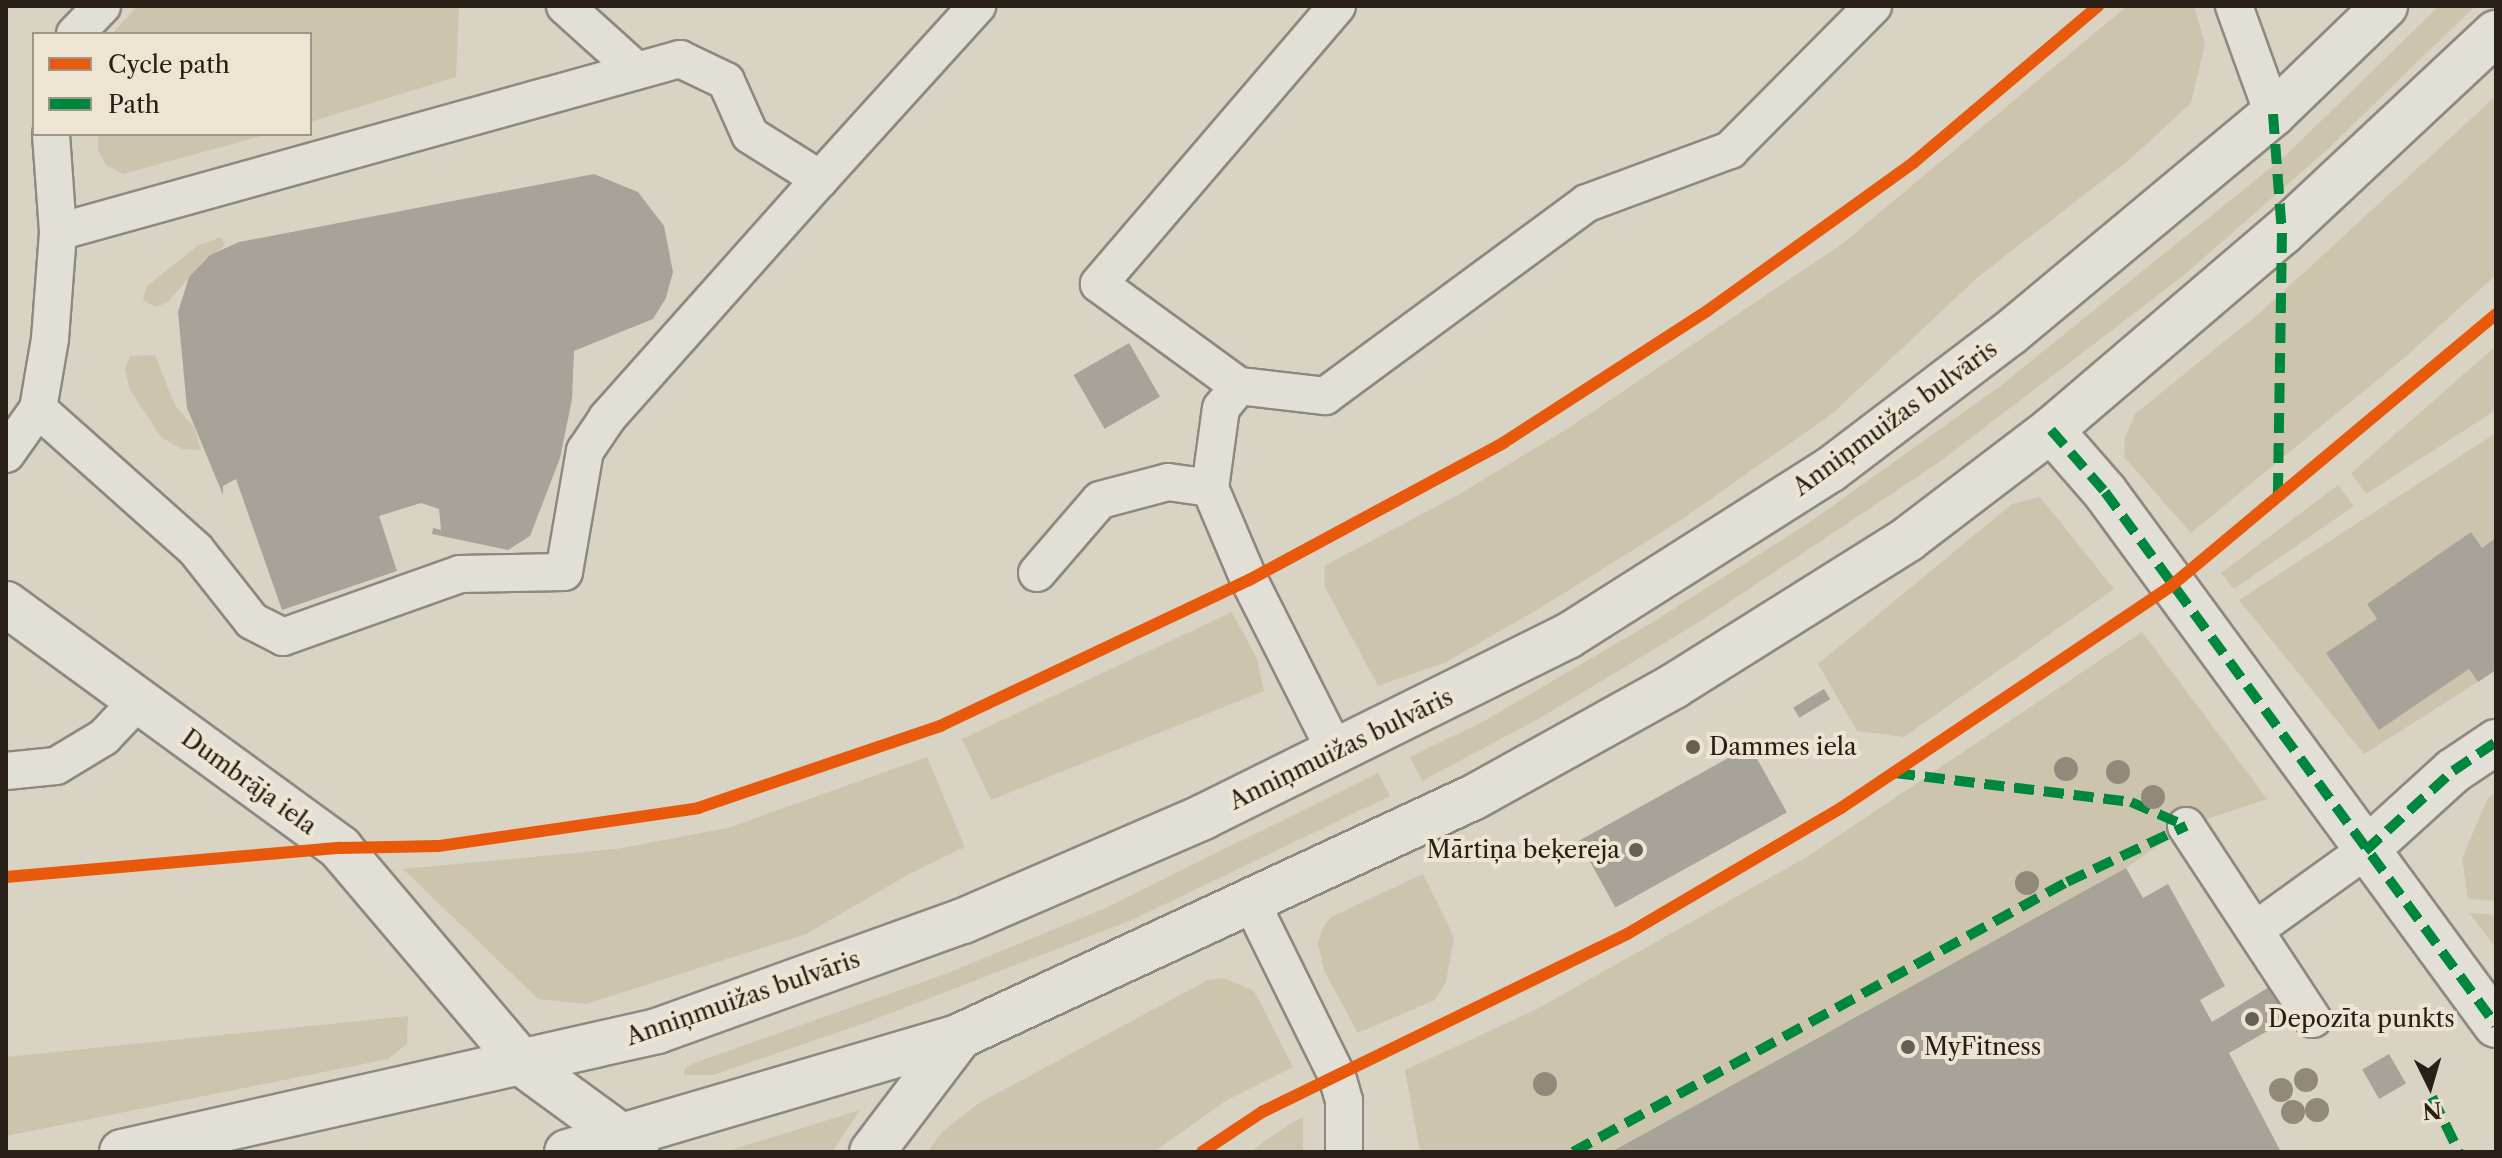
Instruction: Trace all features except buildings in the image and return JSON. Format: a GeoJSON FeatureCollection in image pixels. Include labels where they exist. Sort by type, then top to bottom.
{"type":"FeatureCollection","features":[{"type":"Feature","properties":{"kind":"street","name":"Anniņmuižas bulvāris"},"geometry":{"type":"LineString","coordinates":[[122,1152],[524,1065],[657,1031],[963,921],[1203,817],[1568,636],[1830,470],[2116,248],[2273,114],[2385,6]]}},
{"type":"Feature","properties":{"kind":"street"},"geometry":{"type":"LineString","coordinates":[[567,1152],[627,1147],[960,1036],[1252,904],[1474,797],[1674,686],[1908,539],[2051,430],[2282,233],[2496,33]]}},
{"type":"Feature","properties":{"kind":"street"},"geometry":{"type":"LineString","coordinates":[[2051,430],[2105,492],[2365,851],[2496,1025]]}},
{"type":"Feature","properties":{"kind":"street","name":"Dumbrāja iela"},"geometry":{"type":"LineString","coordinates":[[6,604],[340,848],[524,1065],[627,1147]]}},
{"type":"Feature","properties":{"kind":"street"},"geometry":{"type":"LineString","coordinates":[[2365,851],[2453,771],[2496,742]]}},
{"type":"Feature","properties":{"kind":"street"},"geometry":{"type":"LineString","coordinates":[[872,1152],[960,1036]]}},
{"type":"Feature","properties":{"kind":"lane"},"geometry":{"type":"LineString","coordinates":[[77,32],[102,6]]}},
{"type":"Feature","properties":{"kind":"lane"},"geometry":{"type":"LineString","coordinates":[[565,6],[636,70]]}},
{"type":"Feature","properties":{"kind":"lane"},"geometry":{"type":"LineString","coordinates":[[38,409],[196,550],[252,621],[283,637],[460,574],[564,572],[585,451],[607,418],[977,6]]}},
{"type":"Feature","properties":{"kind":"lane"},"geometry":{"type":"LineString","coordinates":[[1337,6],[1099,284],[1239,386],[1325,396],[1587,203],[1730,150],[1873,6]]}},
{"type":"Feature","properties":{"kind":"lane"},"geometry":{"type":"LineString","coordinates":[[2234,6],[2273,114]]}},
{"type":"Feature","properties":{"kind":"lane"},"geometry":{"type":"LineString","coordinates":[[58,232],[680,59],[726,81],[750,135],[820,179]]}},
{"type":"Feature","properties":{"kind":"lane"},"geometry":{"type":"LineString","coordinates":[[6,454],[38,409],[50,339],[58,232],[51,136]]}},
{"type":"Feature","properties":{"kind":"lane"},"geometry":{"type":"LineString","coordinates":[[1239,386],[1221,408],[1210,488],[1249,580],[1336,752]]}},
{"type":"Feature","properties":{"kind":"lane"},"geometry":{"type":"LineString","coordinates":[[1037,573],[1100,500],[1168,482],[1210,488]]}},
{"type":"Feature","properties":{"kind":"lane"},"geometry":{"type":"LineString","coordinates":[[6,771],[56,766],[104,737],[138,701]]}},
{"type":"Feature","properties":{"kind":"lane"},"geometry":{"type":"LineString","coordinates":[[2186,826],[2313,1019]]}},
{"type":"Feature","properties":{"kind":"lane"},"geometry":{"type":"LineString","coordinates":[[2255,930],[2365,851]]}},
{"type":"Feature","properties":{"kind":"lane"},"geometry":{"type":"LineString","coordinates":[[1252,904],[1337,1076],[1344,1101],[1344,1152]]}},
{"type":"Feature","properties":{"kind":"shaded area"},"geometry":{"type":"Polygon","coordinates":[[[137,6],[459,6],[456,77],[312,121],[312,32],[114,32],[137,6]]]}},
{"type":"Feature","properties":{"kind":"shaded area"},"geometry":{"type":"Polygon","coordinates":[[[2127,6],[2194,6],[2205,44],[2191,103],[2129,160],[1978,277],[1833,413],[1678,522],[1446,662],[1378,686],[1325,587],[1324,566],[1458,495],[1570,427],[1842,244],[2127,6]]]}},
{"type":"Feature","properties":{"kind":"shaded area"},"geometry":{"type":"Polygon","coordinates":[[[2439,6],[2475,6],[2329,148],[2183,276],[1938,463],[1704,619],[1542,717],[1422,781],[1410,757],[1486,720],[1653,622],[1807,524],[1999,387],[2284,157],[2439,6]]]}},
{"type":"Feature","properties":{"kind":"shaded area"},"geometry":{"type":"Polygon","coordinates":[[[2496,96],[2496,275],[2404,358],[2191,533],[2124,457],[2125,437],[2135,414],[2262,311],[2496,96]]]}},
{"type":"Feature","properties":{"kind":"shaded area"},"geometry":{"type":"Polygon","coordinates":[[[98,136],[262,136],[123,174],[106,165],[98,151],[98,136]]]}},
{"type":"Feature","properties":{"kind":"shaded area"},"geometry":{"type":"Polygon","coordinates":[[[221,237],[225,246],[204,260],[168,302],[156,307],[143,300],[147,286],[197,246],[221,237]]]}},
{"type":"Feature","properties":{"kind":"shaded area"},"geometry":{"type":"Polygon","coordinates":[[[2496,346],[2496,410],[2366,494],[2351,473],[2496,346]]]}},
{"type":"Feature","properties":{"kind":"shaded area"},"geometry":{"type":"Polygon","coordinates":[[[155,355],[175,405],[194,427],[201,450],[182,449],[162,438],[130,390],[125,369],[130,356],[155,355]]]}},
{"type":"Feature","properties":{"kind":"shaded area"},"geometry":{"type":"Polygon","coordinates":[[[2496,433],[2496,538],[2482,548],[2471,532],[2367,604],[2377,619],[2327,653],[2379,730],[2469,669],[2478,682],[2364,754],[2239,600],[2496,433]]]}},
{"type":"Feature","properties":{"kind":"shaded area"},"geometry":{"type":"Polygon","coordinates":[[[2338,485],[2354,506],[2234,589],[2221,573],[2338,485]]]}},
{"type":"Feature","properties":{"kind":"shaded area"},"geometry":{"type":"Polygon","coordinates":[[[2040,497],[2114,589],[1904,737],[1857,731],[1818,664],[2012,504],[2040,497]]]}},
{"type":"Feature","properties":{"kind":"shaded area"},"geometry":{"type":"Polygon","coordinates":[[[1232,612],[1257,659],[1264,691],[991,800],[962,739],[1232,612]]]}},
{"type":"Feature","properties":{"kind":"shaded area"},"geometry":{"type":"Polygon","coordinates":[[[2142,632],[2267,799],[2186,826],[2126,868],[1611,1152],[1420,1152],[1405,1070],[1535,1010],[1805,858],[2142,632]]]}},
{"type":"Feature","properties":{"kind":"shaded area"},"geometry":{"type":"Polygon","coordinates":[[[927,757],[965,847],[911,873],[806,934],[586,1004],[538,999],[403,869],[616,849],[728,828],[927,757]]]}},
{"type":"Feature","properties":{"kind":"shaded area"},"geometry":{"type":"Polygon","coordinates":[[[1378,773],[1390,796],[1132,920],[865,1023],[713,1075],[684,1075],[684,1069],[694,1063],[948,973],[1103,909],[1378,773]]]}},
{"type":"Feature","properties":{"kind":"shaded area"},"geometry":{"type":"Polygon","coordinates":[[[2496,792],[2496,901],[2468,899],[2462,858],[2488,798],[2496,792]]]}},
{"type":"Feature","properties":{"kind":"shaded area"},"geometry":{"type":"Polygon","coordinates":[[[1423,874],[1454,937],[1446,982],[1435,1000],[1358,1033],[1324,971],[1318,943],[1323,927],[1331,917],[1423,874]]]}},
{"type":"Feature","properties":{"kind":"shaded area"},"geometry":{"type":"Polygon","coordinates":[[[2469,913],[2496,915],[2496,948],[2469,913]]]}},
{"type":"Feature","properties":{"kind":"shaded area"},"geometry":{"type":"Polygon","coordinates":[[[1224,978],[1254,991],[1293,1067],[1227,1100],[1154,1152],[928,1152],[941,1133],[979,1103],[1208,980],[1224,978]]]}},
{"type":"Feature","properties":{"kind":"shaded area"},"geometry":{"type":"Polygon","coordinates":[[[408,1016],[407,1044],[388,1059],[6,1136],[6,1057],[408,1016]]]}},
{"type":"Feature","properties":{"kind":"shaded area"},"geometry":{"type":"Polygon","coordinates":[[[860,1110],[832,1152],[725,1152],[860,1110]]]}},
{"type":"Feature","properties":{"kind":"shaded area"},"geometry":{"type":"Polygon","coordinates":[[[1303,1117],[1303,1152],[1250,1152],[1288,1125],[1303,1117]]]}},
{"type":"Feature","properties":{"kind":"marked path"},"geometry":{"type":"LineString","coordinates":[[2273,114],[2282,233],[2278,495]]}},
{"type":"Feature","properties":{"kind":"marked path"},"geometry":{"type":"LineString","coordinates":[[2051,430],[2105,492],[2496,1025]]}},
{"type":"Feature","properties":{"kind":"marked path"},"geometry":{"type":"LineString","coordinates":[[2365,851],[2453,771],[2496,742]]}},
{"type":"Feature","properties":{"kind":"marked path"},"geometry":{"type":"LineString","coordinates":[[1895,773],[2131,802],[2186,826]]}},
{"type":"Feature","properties":{"kind":"marked path"},"geometry":{"type":"LineString","coordinates":[[1573,1152],[2067,882],[2186,826]]}},
{"type":"Feature","properties":{"kind":"marked path"},"geometry":{"type":"LineString","coordinates":[[2432,1097],[2459,1152]]}},
{"type":"Feature","properties":{"kind":"cycle path"},"geometry":{"type":"LineString","coordinates":[[6,877],[340,848],[439,846],[698,808],[940,726],[1249,580],[1503,443],[1707,311],[1913,163],[2098,6]]}},
{"type":"Feature","properties":{"kind":"cycle path"},"geometry":{"type":"LineString","coordinates":[[1202,1152],[1262,1112],[1627,934],[1841,808],[2171,586],[2496,314]]}},
{"type":"Feature","properties":{"kind":"place","name":"Dammes iela"},"geometry":{"type":"Point","coordinates":[1693,747]}},
{"type":"Feature","properties":{"kind":"place","name":"Mārtiņa beķereja"},"geometry":{"type":"Point","coordinates":[1636,850]}},
{"type":"Feature","properties":{"kind":"place","name":"Depozīta punkts"},"geometry":{"type":"Point","coordinates":[2252,1019]}},
{"type":"Feature","properties":{"kind":"place","name":"MyFitness"},"geometry":{"type":"Point","coordinates":[1908,1047]}}]}
